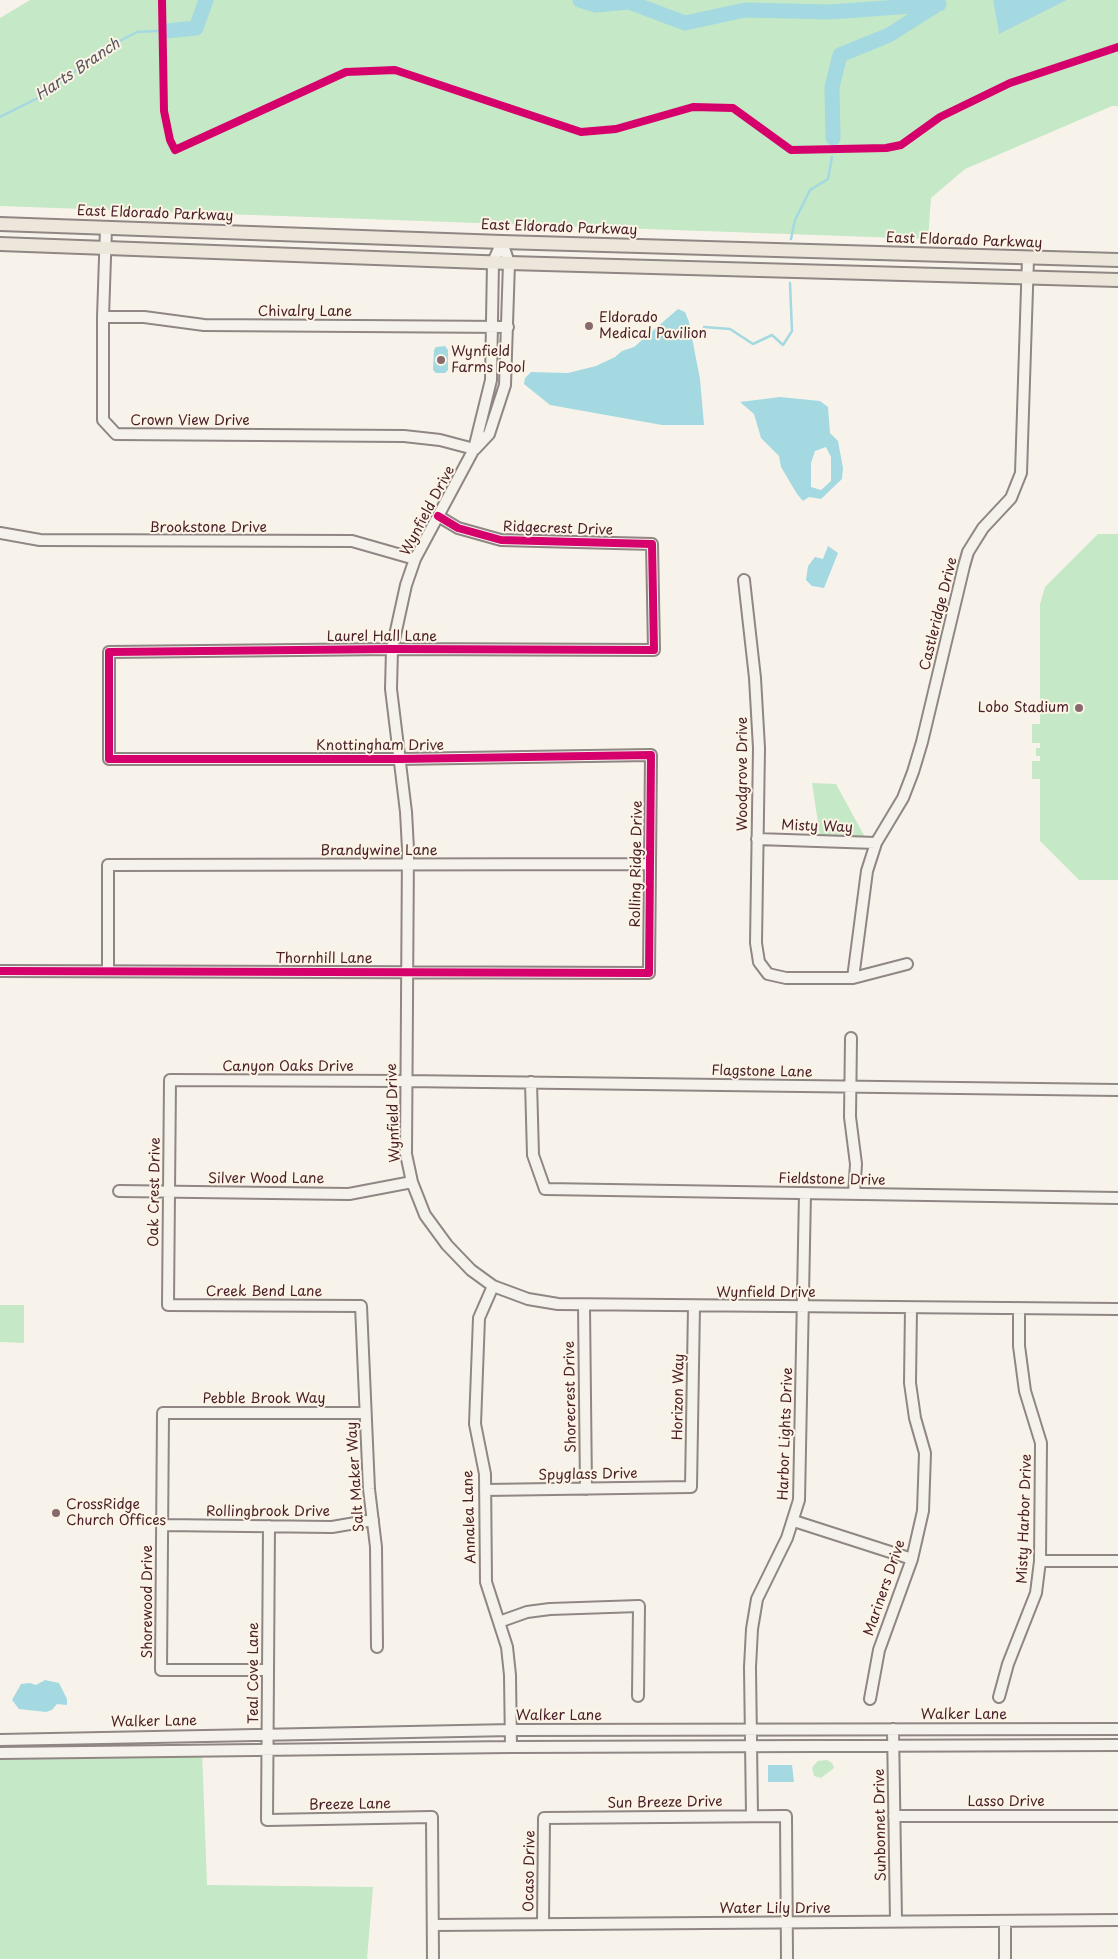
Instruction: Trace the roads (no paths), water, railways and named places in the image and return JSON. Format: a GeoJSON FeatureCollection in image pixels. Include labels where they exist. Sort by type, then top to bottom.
{"type":"FeatureCollection","features":[{"type":"Feature","properties":{"kind":"main road","name":"East Eldorado Parkway"},"geometry":{"type":"LineString","coordinates":[[0,224],[502,242],[1118,260]]}},
{"type":"Feature","properties":{"kind":"main road"},"geometry":{"type":"LineString","coordinates":[[0,244],[509,263],[1118,280]]}},
{"type":"Feature","properties":{"kind":"street","name":"Crown View Drive"},"geometry":{"type":"LineString","coordinates":[[106,228],[103,317],[103,420],[116,434],[404,436],[440,440],[474,450]]}},
{"type":"Feature","properties":{"kind":"street","name":"Wynfield Drive"},"geometry":{"type":"LineString","coordinates":[[502,242],[493,262],[491,380],[474,450],[415,559],[406,585],[392,648],[391,689],[406,812],[406,1154],[412,1182],[425,1215],[447,1245],[471,1270],[493,1286],[528,1299],[558,1304],[584,1306],[1118,1309]]}},
{"type":"Feature","properties":{"kind":"street","name":"Wynfield Drive"},"geometry":{"type":"LineString","coordinates":[[474,450],[490,434],[505,385],[509,263],[502,242]]}},
{"type":"Feature","properties":{"kind":"street","name":"Castleridge Drive"},"geometry":{"type":"LineString","coordinates":[[853,978],[867,871],[876,843],[903,798],[913,772],[968,552],[983,528],[1011,498],[1021,474],[1028,258]]}},
{"type":"Feature","properties":{"kind":"street","name":"Chivalry Lane"},"geometry":{"type":"LineString","coordinates":[[103,317],[144,317],[204,325],[508,327]]}},
{"type":"Feature","properties":{"kind":"street","name":"Ridgecrest Drive"},"geometry":{"type":"LineString","coordinates":[[438,516],[458,528],[501,540],[652,544],[654,650]]}},
{"type":"Feature","properties":{"kind":"street","name":"Brookstone Drive"},"geometry":{"type":"LineString","coordinates":[[0,533],[40,540],[352,542],[415,559]]}},
{"type":"Feature","properties":{"kind":"street","name":"Woodgrove Drive"},"geometry":{"type":"LineString","coordinates":[[744,580],[757,706],[759,748],[756,943],[761,967],[768,974],[778,977],[853,978]]}},
{"type":"Feature","properties":{"kind":"street","name":"Laurel Hall Lane"},"geometry":{"type":"LineString","coordinates":[[110,759],[110,652],[392,648],[654,650]]}},
{"type":"Feature","properties":{"kind":"street","name":"Knottingham Drive"},"geometry":{"type":"LineString","coordinates":[[110,759],[399,759],[651,755]]}},
{"type":"Feature","properties":{"kind":"street","name":"Rolling Ridge Drive"},"geometry":{"type":"LineString","coordinates":[[648,973],[651,755]]}},
{"type":"Feature","properties":{"kind":"street","name":"Misty Way"},"geometry":{"type":"LineString","coordinates":[[757,839],[876,843]]}},
{"type":"Feature","properties":{"kind":"street","name":"Brandywine Lane"},"geometry":{"type":"LineString","coordinates":[[108,971],[108,865],[650,864]]}},
{"type":"Feature","properties":{"kind":"street"},"geometry":{"type":"LineString","coordinates":[[853,978],[906,964]]}},
{"type":"Feature","properties":{"kind":"street","name":"Thornhill Lane"},"geometry":{"type":"LineString","coordinates":[[0,971],[648,973]]}},
{"type":"Feature","properties":{"kind":"street"},"geometry":{"type":"LineString","coordinates":[[851,1038],[850,1117],[856,1164],[854,1194]]}},
{"type":"Feature","properties":{"kind":"street","name":"Canyon Oaks Drive"},"geometry":{"type":"LineString","coordinates":[[170,1080],[406,1080]]}},
{"type":"Feature","properties":{"kind":"street","name":"Oak Crest Drive"},"geometry":{"type":"LineString","coordinates":[[168,1305],[170,1080]]}},
{"type":"Feature","properties":{"kind":"street","name":"Flagstone Lane"},"geometry":{"type":"LineString","coordinates":[[406,1080],[1118,1090]]}},
{"type":"Feature","properties":{"kind":"street","name":"Fieldstone Drive"},"geometry":{"type":"LineString","coordinates":[[530,1082],[533,1154],[545,1190],[1118,1198]]}},
{"type":"Feature","properties":{"kind":"street","name":"Silver Wood Lane"},"geometry":{"type":"LineString","coordinates":[[119,1191],[349,1194],[412,1182]]}},
{"type":"Feature","properties":{"kind":"street","name":"Harbor Lights Drive"},"geometry":{"type":"LineString","coordinates":[[752,1816],[750,1667],[752,1629],[757,1599],[794,1521],[799,1500],[805,1193]]}},
{"type":"Feature","properties":{"kind":"street","name":"Annalea Lane"},"geometry":{"type":"LineString","coordinates":[[493,1286],[479,1318],[476,1350],[475,1424],[485,1474],[486,1582],[507,1646],[510,1675],[511,1744]]}},
{"type":"Feature","properties":{"kind":"street","name":"Creek Bend Lane"},"geometry":{"type":"LineString","coordinates":[[168,1305],[361,1306]]}},
{"type":"Feature","properties":{"kind":"street","name":"Salt Maker Way"},"geometry":{"type":"LineString","coordinates":[[361,1306],[369,1489],[373,1520],[377,1646]]}},
{"type":"Feature","properties":{"kind":"street","name":"Shorecrest Drive"},"geometry":{"type":"LineString","coordinates":[[584,1306],[586,1489]]}},
{"type":"Feature","properties":{"kind":"street","name":"Horizon Way"},"geometry":{"type":"LineString","coordinates":[[691,1488],[694,1306]]}},
{"type":"Feature","properties":{"kind":"street","name":"Mariners Drive"},"geometry":{"type":"LineString","coordinates":[[870,1699],[879,1650],[912,1559],[923,1511],[925,1453],[915,1418],[910,1383],[911,1308]]}},
{"type":"Feature","properties":{"kind":"street","name":"Misty Harbor Drive"},"geometry":{"type":"LineString","coordinates":[[999,1697],[1008,1664],[1036,1593],[1040,1562],[1041,1443],[1025,1391],[1019,1346],[1019,1309]]}},
{"type":"Feature","properties":{"kind":"street","name":"Pebble Brook Way"},"geometry":{"type":"LineString","coordinates":[[163,1414],[365,1413]]}},
{"type":"Feature","properties":{"kind":"street","name":"Shorewood Drive"},"geometry":{"type":"LineString","coordinates":[[163,1414],[161,1670],[268,1670]]}},
{"type":"Feature","properties":{"kind":"street","name":"Spyglass Drive"},"geometry":{"type":"LineString","coordinates":[[485,1490],[691,1488]]}},
{"type":"Feature","properties":{"kind":"street","name":"Rollingbrook Drive"},"geometry":{"type":"LineString","coordinates":[[162,1525],[332,1527],[373,1520]]}},
{"type":"Feature","properties":{"kind":"street"},"geometry":{"type":"LineString","coordinates":[[794,1521],[912,1559]]}},
{"type":"Feature","properties":{"kind":"street","name":"Teal Cove Lane"},"geometry":{"type":"LineString","coordinates":[[267,1820],[269,1526]]}},
{"type":"Feature","properties":{"kind":"street"},"geometry":{"type":"LineString","coordinates":[[1040,1562],[1118,1561]]}},
{"type":"Feature","properties":{"kind":"street"},"geometry":{"type":"LineString","coordinates":[[499,1622],[527,1612],[550,1609],[639,1606],[638,1696]]}},
{"type":"Feature","properties":{"kind":"street","name":"Walker Lane"},"geometry":{"type":"LineString","coordinates":[[751,1739],[829,1729],[951,1734],[977,1729],[1118,1728]]}},
{"type":"Feature","properties":{"kind":"street","name":"Walker Lane"},"geometry":{"type":"LineString","coordinates":[[0,1753],[94,1750],[202,1750],[219,1746],[267,1743],[343,1733],[512,1730],[751,1739],[894,1747],[1118,1745]]}},
{"type":"Feature","properties":{"kind":"street","name":"Sunbonnet Drive"},"geometry":{"type":"LineString","coordinates":[[894,1732],[896,1921]]}},
{"type":"Feature","properties":{"kind":"street"},"geometry":{"type":"LineString","coordinates":[[94,1736],[94,1750]]}},
{"type":"Feature","properties":{"kind":"street","name":"Walker Lane"},"geometry":{"type":"LineString","coordinates":[[0,1740],[94,1736],[436,1748],[457,1743],[511,1744]]}},
{"type":"Feature","properties":{"kind":"street"},"geometry":{"type":"LineString","coordinates":[[511,1744],[674,1748],[692,1743],[751,1739]]}},
{"type":"Feature","properties":{"kind":"street"},"geometry":{"type":"LineString","coordinates":[[1055,1746],[1065,1740],[1118,1739]]}},
{"type":"Feature","properties":{"kind":"street","name":"Sun Breeze Drive"},"geometry":{"type":"LineString","coordinates":[[544,1818],[786,1816],[786,1922]]}},
{"type":"Feature","properties":{"kind":"street","name":"Lasso Drive"},"geometry":{"type":"LineString","coordinates":[[894,1816],[1118,1816]]}},
{"type":"Feature","properties":{"kind":"street","name":"Breeze Lane"},"geometry":{"type":"LineString","coordinates":[[267,1820],[432,1817],[433,1925]]}},
{"type":"Feature","properties":{"kind":"street","name":"Ocaso Drive"},"geometry":{"type":"LineString","coordinates":[[543,1924],[544,1818]]}},
{"type":"Feature","properties":{"kind":"street"},"geometry":{"type":"LineString","coordinates":[[1005,1920],[1005,1959]]}},
{"type":"Feature","properties":{"kind":"street","name":"Water Lily Drive"},"geometry":{"type":"LineString","coordinates":[[433,1925],[1118,1920]]}},
{"type":"Feature","properties":{"kind":"street"},"geometry":{"type":"LineString","coordinates":[[786,1922],[787,1959]]}},
{"type":"Feature","properties":{"kind":"street"},"geometry":{"type":"LineString","coordinates":[[433,1925],[433,1959]]}},
{"type":"Feature","properties":{"kind":"water"},"geometry":{"type":"Polygon","coordinates":[[[993,0],[1067,0],[999,34],[993,0]]]}},
{"type":"Feature","properties":{"kind":"water"},"geometry":{"type":"Polygon","coordinates":[[[678,309],[685,312],[689,322],[700,379],[704,425],[662,425],[550,405],[524,384],[525,378],[531,372],[568,373],[596,366],[615,357],[622,351],[634,347],[678,309]]]}},
{"type":"Feature","properties":{"kind":"water","name":"Wynfield Farms Pool"},"geometry":{"type":"Polygon","coordinates":[[[445,346],[448,350],[448,370],[445,373],[436,373],[433,370],[434,350],[436,347],[445,346]]]}},
{"type":"Feature","properties":{"kind":"water"},"geometry":{"type":"Polygon","coordinates":[[[780,397],[820,401],[828,407],[830,433],[838,441],[843,468],[842,479],[821,499],[809,497],[803,501],[781,467],[779,456],[761,438],[754,414],[740,402],[780,397]],[[826,447],[815,451],[811,463],[811,487],[821,490],[831,481],[831,457],[826,447]]]}},
{"type":"Feature","properties":{"kind":"water"},"geometry":{"type":"Polygon","coordinates":[[[828,546],[838,553],[824,588],[812,586],[806,580],[808,566],[815,557],[823,559],[828,546]]]}},
{"type":"Feature","properties":{"kind":"water"},"geometry":{"type":"Polygon","coordinates":[[[45,1680],[59,1683],[67,1699],[67,1705],[57,1704],[52,1710],[46,1712],[19,1709],[12,1700],[21,1684],[30,1683],[36,1685],[45,1680]]]}},
{"type":"Feature","properties":{"kind":"water"},"geometry":{"type":"Polygon","coordinates":[[[768,1765],[792,1765],[794,1782],[768,1782],[768,1765]]]}},
{"type":"Feature","properties":{"kind":"waterway","name":"Harts Branch"},"geometry":{"type":"LineString","coordinates":[[166,31],[196,28],[206,0]]}},
{"type":"Feature","properties":{"kind":"waterway","name":"Harts Branch"},"geometry":{"type":"LineString","coordinates":[[580,0],[596,5],[629,2],[685,23],[745,10],[830,12],[939,4]]}},
{"type":"Feature","properties":{"kind":"waterway"},"geometry":{"type":"LineString","coordinates":[[833,138],[832,87],[840,55],[889,35],[935,6]]}},
{"type":"Feature","properties":{"kind":"waterway","name":"Harts Branch"},"geometry":{"type":"LineString","coordinates":[[0,117],[46,94],[102,50],[137,32],[157,31]]}},
{"type":"Feature","properties":{"kind":"waterway"},"geometry":{"type":"LineString","coordinates":[[791,239],[795,220],[810,190],[828,179],[832,157]]}},
{"type":"Feature","properties":{"kind":"waterway"},"geometry":{"type":"LineString","coordinates":[[704,327],[730,329],[753,344],[772,335],[783,345],[792,331],[790,283]]}},
{"type":"Feature","properties":{"kind":"place","name":"Eldorado Medical Pavilion"},"geometry":{"type":"Point","coordinates":[589,326]}},
{"type":"Feature","properties":{"kind":"place","name":"Wynfield Farms Pool"},"geometry":{"type":"Point","coordinates":[441,360]}},
{"type":"Feature","properties":{"kind":"place","name":"Lobo Stadium"},"geometry":{"type":"Point","coordinates":[1079,708]}},
{"type":"Feature","properties":{"kind":"place","name":"CrossRidge Church Offices"},"geometry":{"type":"Point","coordinates":[56,1513]}}]}
